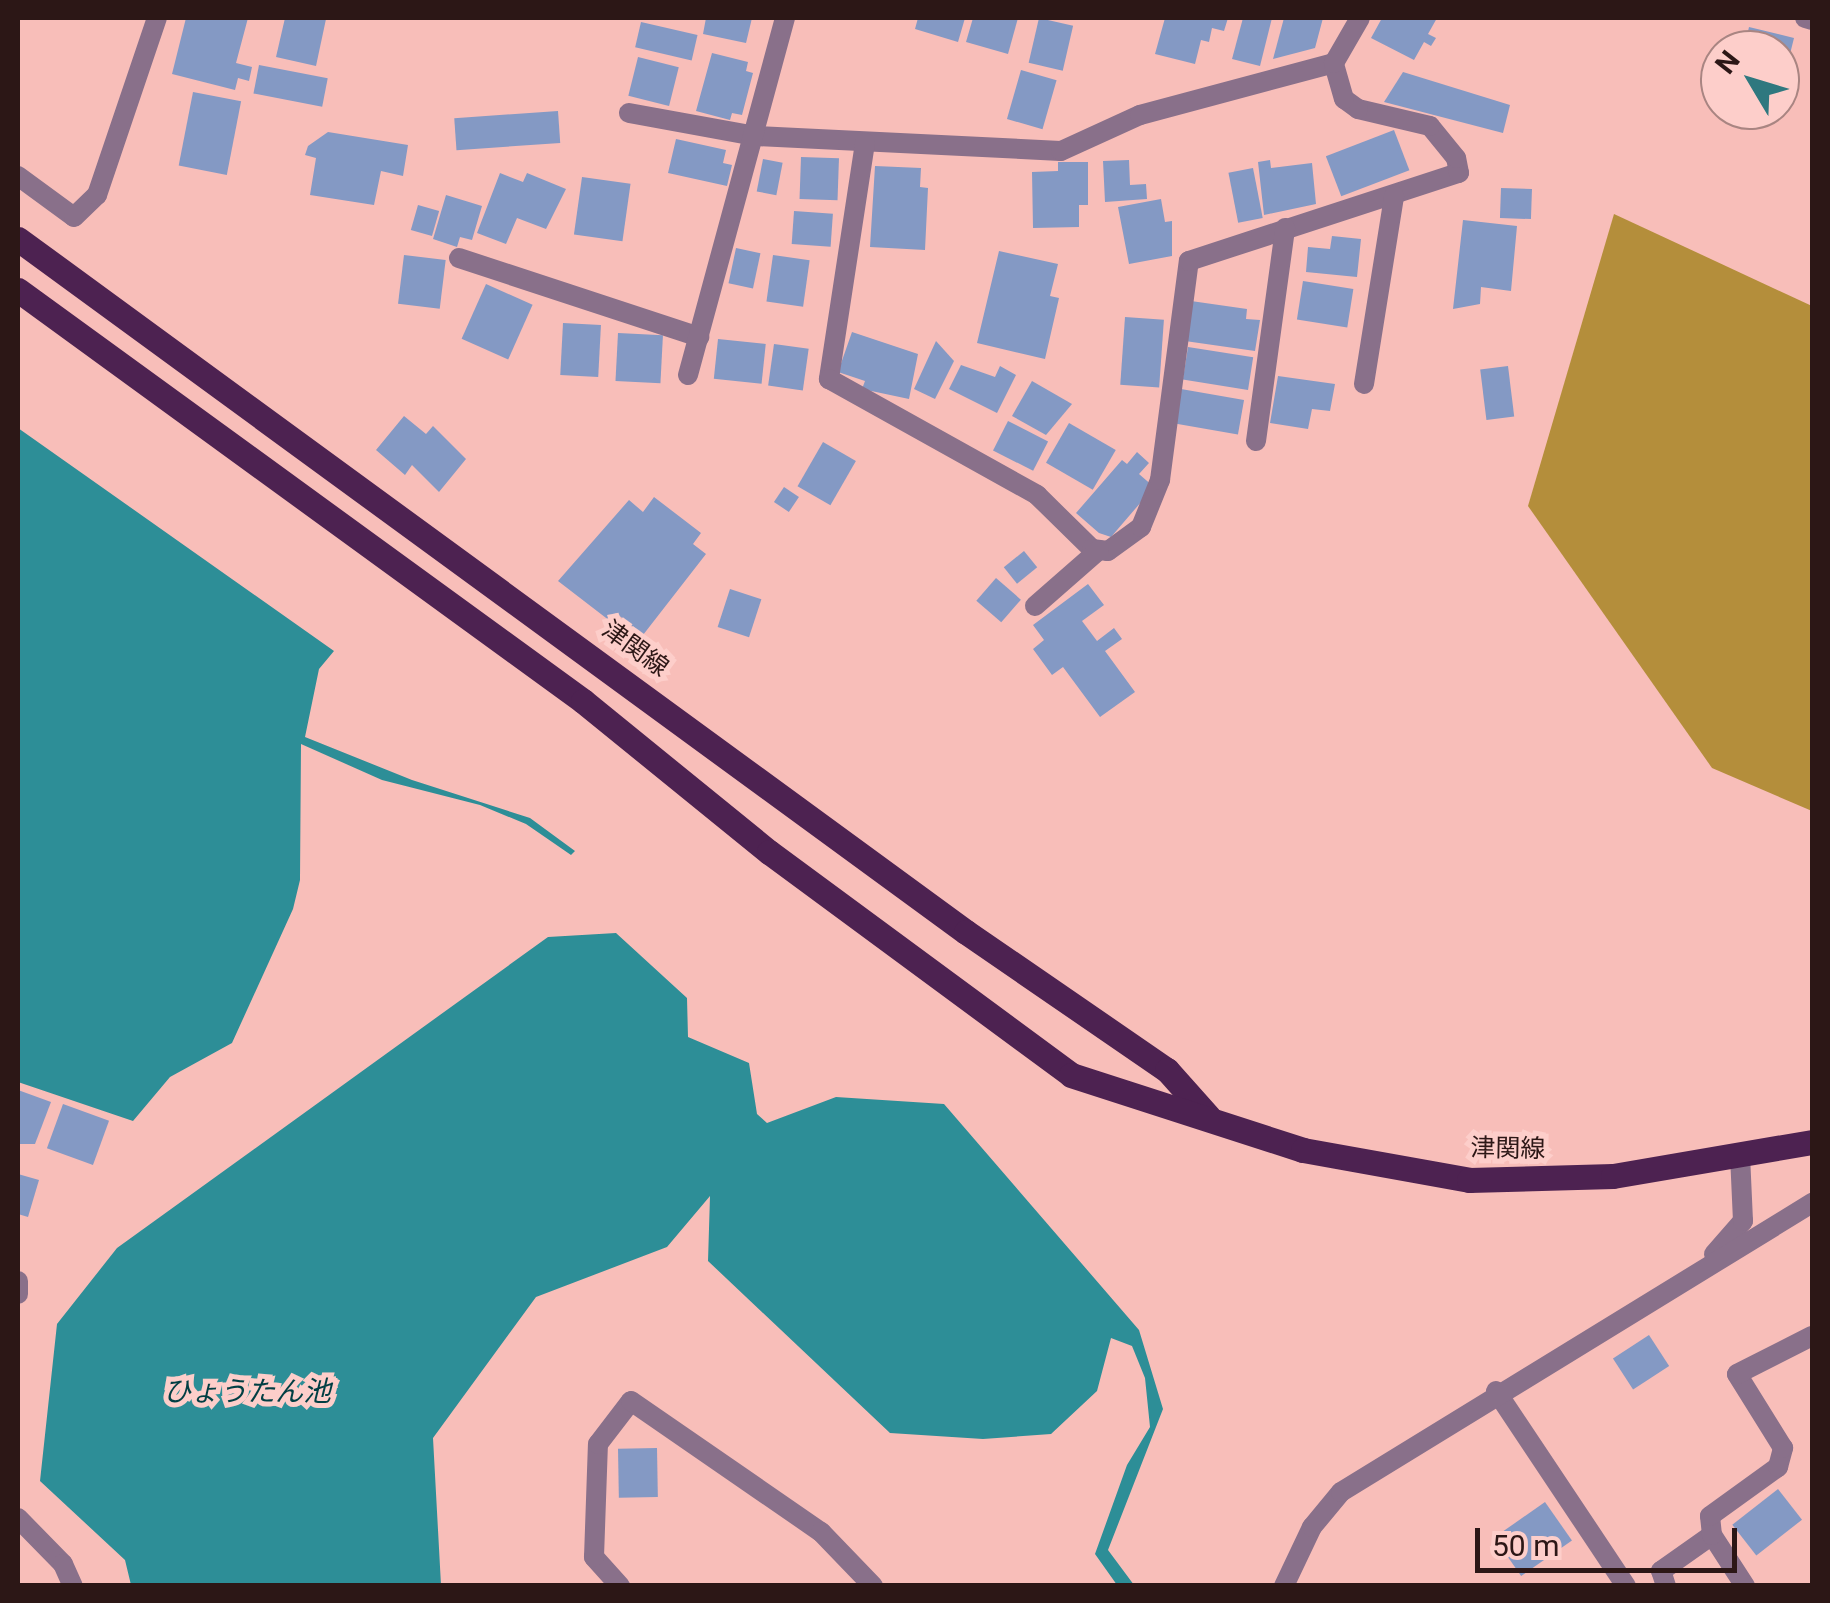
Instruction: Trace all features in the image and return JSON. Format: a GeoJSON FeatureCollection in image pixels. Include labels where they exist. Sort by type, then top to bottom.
{"type":"FeatureCollection","features":[{"type":"Feature","properties":{"kind":"main road","name":"津関線"},"geometry":{"type":"LineString","coordinates":[[18,239],[966,932],[1167,1070],[1208,1116]]}},
{"type":"Feature","properties":{"kind":"main road","name":"津関線"},"geometry":{"type":"LineString","coordinates":[[18,290],[583,701],[769,852],[1070,1075],[1208,1116],[1303,1150],[1468,1180],[1613,1176],[1812,1142]]}},
{"type":"Feature","properties":{"kind":"street"},"geometry":{"type":"LineString","coordinates":[[18,176],[74,217],[97,195],[157,18]]}},
{"type":"Feature","properties":{"kind":"street"},"geometry":{"type":"LineString","coordinates":[[688,375],[785,18]]}},
{"type":"Feature","properties":{"kind":"street"},"geometry":{"type":"LineString","coordinates":[[629,114],[756,136],[1061,151],[1140,115],[1334,62],[1360,18]]}},
{"type":"Feature","properties":{"kind":"street"},"geometry":{"type":"LineString","coordinates":[[1805,18],[1812,20]]}},
{"type":"Feature","properties":{"kind":"street"},"geometry":{"type":"LineString","coordinates":[[865,143],[829,379],[1037,495],[1099,550],[1108,552],[1141,527],[1160,480],[1189,261],[1459,173],[1456,158],[1430,126],[1344,100],[1334,62]]}},
{"type":"Feature","properties":{"kind":"street"},"geometry":{"type":"LineString","coordinates":[[1364,384],[1394,196]]}},
{"type":"Feature","properties":{"kind":"street"},"geometry":{"type":"LineString","coordinates":[[1256,441],[1285,228]]}},
{"type":"Feature","properties":{"kind":"street"},"geometry":{"type":"LineString","coordinates":[[459,258],[699,337]]}},
{"type":"Feature","properties":{"kind":"street"},"geometry":{"type":"LineString","coordinates":[[1035,606],[1099,550]]}},
{"type":"Feature","properties":{"kind":"street"},"geometry":{"type":"LineString","coordinates":[[1694,1272],[1743,1221],[1747,1200],[1740,1154]]}},
{"type":"Feature","properties":{"kind":"street"},"geometry":{"type":"LineString","coordinates":[[1284,1586],[1312,1527],[1341,1492],[1496,1392],[1812,1203]]}},
{"type":"Feature","properties":{"kind":"street"},"geometry":{"type":"LineString","coordinates":[[18,1281],[18,1294]]}},
{"type":"Feature","properties":{"kind":"street"},"geometry":{"type":"LineString","coordinates":[[1745,1586],[1712,1535],[1710,1516],[1778,1467],[1784,1448],[1737,1374],[1812,1336]]}},
{"type":"Feature","properties":{"kind":"street"},"geometry":{"type":"LineString","coordinates":[[1496,1392],[1626,1586]]}},
{"type":"Feature","properties":{"kind":"street"},"geometry":{"type":"LineString","coordinates":[[620,1586],[594,1557],[598,1444],[631,1401],[821,1532],[872,1586]]}},
{"type":"Feature","properties":{"kind":"street"},"geometry":{"type":"LineString","coordinates":[[18,1518],[64,1564],[73,1586]]}},
{"type":"Feature","properties":{"kind":"street"},"geometry":{"type":"LineString","coordinates":[[1666,1586],[1660,1570],[1712,1535]]}},
{"type":"Feature","properties":{"kind":"shaded area"},"geometry":{"type":"Polygon","coordinates":[[[1614,214],[1812,306],[1812,811],[1712,768],[1528,506],[1614,214]]]}},
{"type":"Feature","properties":{"kind":"water"},"geometry":{"type":"Polygon","coordinates":[[[18,428],[334,651],[319,669],[305,737],[412,780],[530,818],[575,851],[571,855],[526,824],[480,805],[382,780],[301,744],[300,880],[293,909],[232,1043],[170,1077],[133,1121],[18,1082],[18,428]]]}},
{"type":"Feature","properties":{"kind":"water","name":"ひょうたん池"},"geometry":{"type":"Polygon","coordinates":[[[616,933],[687,998],[688,1037],[749,1063],[757,1114],[767,1123],[836,1097],[944,1104],[1139,1330],[1163,1409],[1108,1550],[1134,1585],[1117,1585],[1095,1554],[1127,1465],[1150,1427],[1145,1378],[1132,1346],[1111,1338],[1097,1391],[1051,1434],[983,1439],[890,1433],[708,1261],[710,1196],[667,1247],[536,1297],[433,1438],[441,1585],[131,1585],[125,1560],[40,1481],[57,1324],[117,1248],[548,937],[616,933]]]}},
{"type":"Feature","properties":{"kind":"building"},"geometry":{"type":"Polygon","coordinates":[[[186,18],[248,18],[236,63],[252,67],[249,81],[238,78],[235,90],[172,74],[186,18]]]}},
{"type":"Feature","properties":{"kind":"building"},"geometry":{"type":"Polygon","coordinates":[[[285,18],[326,19],[316,66],[276,57],[285,18]]]}},
{"type":"Feature","properties":{"kind":"building"},"geometry":{"type":"Polygon","coordinates":[[[706,18],[752,18],[746,43],[703,34],[706,18]]]}},
{"type":"Feature","properties":{"kind":"building"},"geometry":{"type":"Polygon","coordinates":[[[918,18],[965,18],[958,42],[915,29],[918,18]]]}},
{"type":"Feature","properties":{"kind":"building"},"geometry":{"type":"Polygon","coordinates":[[[973,18],[1018,18],[1008,54],[966,42],[973,18]]]}},
{"type":"Feature","properties":{"kind":"building"},"geometry":{"type":"Polygon","coordinates":[[[1039,18],[1073,26],[1063,71],[1029,63],[1039,18]]]}},
{"type":"Feature","properties":{"kind":"building"},"geometry":{"type":"Polygon","coordinates":[[[1165,18],[1228,18],[1224,31],[1212,28],[1209,42],[1201,40],[1195,64],[1155,54],[1165,18]]]}},
{"type":"Feature","properties":{"kind":"building"},"geometry":{"type":"Polygon","coordinates":[[[1243,18],[1272,18],[1260,66],[1232,59],[1243,18]]]}},
{"type":"Feature","properties":{"kind":"building"},"geometry":{"type":"Polygon","coordinates":[[[1284,18],[1323,18],[1315,48],[1273,59],[1284,18]]]}},
{"type":"Feature","properties":{"kind":"building"},"geometry":{"type":"Polygon","coordinates":[[[1382,18],[1437,18],[1428,34],[1436,38],[1431,46],[1424,42],[1414,60],[1371,38],[1382,18]]]}},
{"type":"Feature","properties":{"kind":"building"},"geometry":{"type":"Polygon","coordinates":[[[641,22],[698,35],[692,60],[635,47],[641,22]]]}},
{"type":"Feature","properties":{"kind":"building"},"geometry":{"type":"Polygon","coordinates":[[[712,53],[748,62],[746,71],[753,73],[742,115],[732,113],[730,120],[696,111],[712,53]]]}},
{"type":"Feature","properties":{"kind":"building"},"geometry":{"type":"Polygon","coordinates":[[[638,57],[679,67],[669,106],[628,96],[638,57]]]}},
{"type":"Feature","properties":{"kind":"building"},"geometry":{"type":"Polygon","coordinates":[[[259,65],[328,78],[322,107],[253,93],[259,65]]]}},
{"type":"Feature","properties":{"kind":"building"},"geometry":{"type":"Polygon","coordinates":[[[1021,70],[1057,80],[1043,129],[1007,119],[1021,70]]]}},
{"type":"Feature","properties":{"kind":"building"},"geometry":{"type":"Polygon","coordinates":[[[1403,72],[1510,105],[1503,133],[1384,102],[1403,72]]]}},
{"type":"Feature","properties":{"kind":"building"},"geometry":{"type":"Polygon","coordinates":[[[193,92],[241,101],[227,175],[179,166],[193,92]]]}},
{"type":"Feature","properties":{"kind":"building"},"geometry":{"type":"Polygon","coordinates":[[[558,111],[560,143],[456,150],[454,118],[558,111]]]}},
{"type":"Feature","properties":{"kind":"building"},"geometry":{"type":"Polygon","coordinates":[[[1394,130],[1409,170],[1341,196],[1326,156],[1394,130]]]}},
{"type":"Feature","properties":{"kind":"building"},"geometry":{"type":"Polygon","coordinates":[[[328,132],[408,145],[403,176],[381,171],[374,205],[310,195],[316,158],[305,155],[308,146],[328,132]]]}},
{"type":"Feature","properties":{"kind":"building"},"geometry":{"type":"Polygon","coordinates":[[[676,139],[726,150],[723,163],[732,165],[727,186],[668,173],[676,139]]]}},
{"type":"Feature","properties":{"kind":"building"},"geometry":{"type":"Polygon","coordinates":[[[801,157],[839,158],[838,200],[800,199],[801,157]]]}},
{"type":"Feature","properties":{"kind":"building"},"geometry":{"type":"Polygon","coordinates":[[[763,159],[783,163],[776,195],[757,191],[763,159]]]}},
{"type":"Feature","properties":{"kind":"building"},"geometry":{"type":"Polygon","coordinates":[[[1129,160],[1130,185],[1146,184],[1147,199],[1105,202],[1103,161],[1129,160]]]}},
{"type":"Feature","properties":{"kind":"building"},"geometry":{"type":"Polygon","coordinates":[[[1270,160],[1271,168],[1312,163],[1316,204],[1264,215],[1258,162],[1270,160]]]}},
{"type":"Feature","properties":{"kind":"building"},"geometry":{"type":"Polygon","coordinates":[[[1058,162],[1088,162],[1088,205],[1079,205],[1079,227],[1033,228],[1032,172],[1058,171],[1058,162]]]}},
{"type":"Feature","properties":{"kind":"building"},"geometry":{"type":"Polygon","coordinates":[[[875,166],[921,168],[920,187],[928,188],[925,250],[870,247],[875,166]]]}},
{"type":"Feature","properties":{"kind":"building"},"geometry":{"type":"Polygon","coordinates":[[[1253,168],[1263,218],[1238,223],[1228,173],[1253,168]]]}},
{"type":"Feature","properties":{"kind":"building"},"geometry":{"type":"Polygon","coordinates":[[[500,173],[523,182],[527,173],[566,189],[546,229],[517,218],[506,244],[477,233],[500,173]]]}},
{"type":"Feature","properties":{"kind":"building"},"geometry":{"type":"Polygon","coordinates":[[[582,177],[631,184],[622,241],[574,234],[582,177]]]}},
{"type":"Feature","properties":{"kind":"building"},"geometry":{"type":"Polygon","coordinates":[[[1501,188],[1532,189],[1531,219],[1500,218],[1501,188]]]}},
{"type":"Feature","properties":{"kind":"building"},"geometry":{"type":"Polygon","coordinates":[[[446,195],[482,206],[472,240],[460,237],[457,247],[433,239],[446,195]]]}},
{"type":"Feature","properties":{"kind":"building"},"geometry":{"type":"Polygon","coordinates":[[[1161,199],[1165,222],[1172,221],[1172,256],[1129,264],[1118,207],[1161,199]]]}},
{"type":"Feature","properties":{"kind":"building"},"geometry":{"type":"Polygon","coordinates":[[[418,205],[439,211],[432,236],[411,230],[418,205]]]}},
{"type":"Feature","properties":{"kind":"building"},"geometry":{"type":"Polygon","coordinates":[[[794,211],[833,214],[831,247],[792,244],[794,211]]]}},
{"type":"Feature","properties":{"kind":"building"},"geometry":{"type":"Polygon","coordinates":[[[1463,220],[1517,226],[1511,291],[1481,287],[1480,304],[1453,309],[1463,220]]]}},
{"type":"Feature","properties":{"kind":"building"},"geometry":{"type":"Polygon","coordinates":[[[1332,236],[1361,239],[1357,277],[1306,272],[1308,247],[1330,249],[1332,236]]]}},
{"type":"Feature","properties":{"kind":"building"},"geometry":{"type":"Polygon","coordinates":[[[736,248],[760,253],[753,288],[729,283],[736,248]]]}},
{"type":"Feature","properties":{"kind":"building"},"geometry":{"type":"Polygon","coordinates":[[[999,251],[1058,264],[1050,296],[1059,298],[1045,359],[977,343],[999,251]]]}},
{"type":"Feature","properties":{"kind":"building"},"geometry":{"type":"Polygon","coordinates":[[[404,255],[446,260],[440,309],[398,304],[404,255]]]}},
{"type":"Feature","properties":{"kind":"building"},"geometry":{"type":"Polygon","coordinates":[[[773,255],[810,260],[803,307],[766,302],[773,255]]]}},
{"type":"Feature","properties":{"kind":"building"},"geometry":{"type":"Polygon","coordinates":[[[1303,281],[1353,289],[1347,327],[1297,320],[1303,281]]]}},
{"type":"Feature","properties":{"kind":"building"},"geometry":{"type":"Polygon","coordinates":[[[486,284],[533,305],[508,360],[462,339],[486,284]]]}},
{"type":"Feature","properties":{"kind":"building"},"geometry":{"type":"Polygon","coordinates":[[[1191,301],[1247,309],[1246,319],[1260,320],[1255,351],[1185,341],[1191,301]]]}},
{"type":"Feature","properties":{"kind":"building"},"geometry":{"type":"Polygon","coordinates":[[[1125,317],[1164,320],[1159,388],[1120,385],[1125,317]]]}},
{"type":"Feature","properties":{"kind":"building"},"geometry":{"type":"Polygon","coordinates":[[[563,323],[601,325],[598,377],[560,375],[563,323]]]}},
{"type":"Feature","properties":{"kind":"building"},"geometry":{"type":"Polygon","coordinates":[[[852,332],[918,354],[909,399],[862,389],[865,381],[838,372],[852,332]]]}},
{"type":"Feature","properties":{"kind":"building"},"geometry":{"type":"Polygon","coordinates":[[[618,333],[663,335],[660,383],[615,381],[618,333]]]}},
{"type":"Feature","properties":{"kind":"building"},"geometry":{"type":"Polygon","coordinates":[[[718,339],[766,344],[762,384],[714,379],[718,339]]]}},
{"type":"Feature","properties":{"kind":"building"},"geometry":{"type":"Polygon","coordinates":[[[936,341],[954,361],[935,399],[914,389],[936,341]]]}},
{"type":"Feature","properties":{"kind":"building"},"geometry":{"type":"Polygon","coordinates":[[[774,344],[809,349],[803,390],[768,386],[774,344]]]}},
{"type":"Feature","properties":{"kind":"building"},"geometry":{"type":"Polygon","coordinates":[[[1188,347],[1253,357],[1248,390],[1183,380],[1188,347]]]}},
{"type":"Feature","properties":{"kind":"building"},"geometry":{"type":"Polygon","coordinates":[[[961,365],[995,377],[1000,366],[1016,375],[997,413],[949,389],[961,365]]]}},
{"type":"Feature","properties":{"kind":"building"},"geometry":{"type":"Polygon","coordinates":[[[1508,366],[1514,417],[1486,420],[1480,369],[1508,366]]]}},
{"type":"Feature","properties":{"kind":"building"},"geometry":{"type":"Polygon","coordinates":[[[1278,376],[1335,384],[1330,411],[1312,409],[1308,429],[1270,423],[1278,376]]]}},
{"type":"Feature","properties":{"kind":"building"},"geometry":{"type":"Polygon","coordinates":[[[1032,381],[1072,404],[1046,435],[1012,416],[1032,381]]]}},
{"type":"Feature","properties":{"kind":"building"},"geometry":{"type":"Polygon","coordinates":[[[1181,389],[1244,400],[1238,435],[1175,423],[1181,389]]]}},
{"type":"Feature","properties":{"kind":"building"},"geometry":{"type":"Polygon","coordinates":[[[404,416],[426,434],[433,426],[466,459],[439,492],[412,465],[405,475],[376,450],[404,416]]]}},
{"type":"Feature","properties":{"kind":"building"},"geometry":{"type":"Polygon","coordinates":[[[1008,421],[1048,441],[1033,471],[993,450],[1008,421]]]}},
{"type":"Feature","properties":{"kind":"building"},"geometry":{"type":"Polygon","coordinates":[[[1069,423],[1116,450],[1093,490],[1046,463],[1069,423]]]}},
{"type":"Feature","properties":{"kind":"building"},"geometry":{"type":"Polygon","coordinates":[[[823,442],[856,461],[830,505],[798,486],[823,442]]]}},
{"type":"Feature","properties":{"kind":"building"},"geometry":{"type":"Polygon","coordinates":[[[1137,452],[1149,463],[1139,474],[1154,487],[1111,537],[1099,533],[1076,513],[1122,460],[1127,464],[1137,452]]]}},
{"type":"Feature","properties":{"kind":"building"},"geometry":{"type":"Polygon","coordinates":[[[784,487],[799,497],[789,512],[774,502],[784,487]]]}},
{"type":"Feature","properties":{"kind":"building"},"geometry":{"type":"Polygon","coordinates":[[[654,497],[701,533],[693,544],[706,554],[643,635],[616,613],[610,621],[558,581],[629,500],[643,512],[654,497]]]}},
{"type":"Feature","properties":{"kind":"building"},"geometry":{"type":"Polygon","coordinates":[[[1024,551],[1037,567],[1017,584],[1004,567],[1024,551]]]}},
{"type":"Feature","properties":{"kind":"building"},"geometry":{"type":"Polygon","coordinates":[[[996,578],[1021,600],[1001,622],[976,601],[996,578]]]}},
{"type":"Feature","properties":{"kind":"building"},"geometry":{"type":"Polygon","coordinates":[[[1088,584],[1104,605],[1082,621],[1097,641],[1114,628],[1122,639],[1105,651],[1135,692],[1100,717],[1063,667],[1052,675],[1033,649],[1044,640],[1033,625],[1088,584]]]}},
{"type":"Feature","properties":{"kind":"building"},"geometry":{"type":"Polygon","coordinates":[[[730,589],[761,599],[749,637],[718,627],[730,589]]]}},
{"type":"Feature","properties":{"kind":"building"},"geometry":{"type":"Polygon","coordinates":[[[18,1090],[51,1102],[35,1144],[18,1144],[18,1090]]]}},
{"type":"Feature","properties":{"kind":"building"},"geometry":{"type":"Polygon","coordinates":[[[63,1104],[109,1121],[93,1165],[47,1148],[63,1104]]]}},
{"type":"Feature","properties":{"kind":"building"},"geometry":{"type":"Polygon","coordinates":[[[18,1174],[39,1180],[28,1217],[18,1214],[18,1174]]]}},
{"type":"Feature","properties":{"kind":"building"},"geometry":{"type":"Polygon","coordinates":[[[1649,1335],[1669,1366],[1633,1389],[1613,1358],[1649,1335]]]}},
{"type":"Feature","properties":{"kind":"building"},"geometry":{"type":"Polygon","coordinates":[[[657,1448],[658,1497],[619,1498],[618,1449],[657,1448]]]}},
{"type":"Feature","properties":{"kind":"building"},"geometry":{"type":"Polygon","coordinates":[[[1778,1489],[1802,1520],[1756,1555],[1732,1525],[1778,1489]]]}},
{"type":"Feature","properties":{"kind":"building"},"geometry":{"type":"Polygon","coordinates":[[[1545,1502],[1572,1541],[1521,1576],[1494,1538],[1545,1502]]]}}]}
